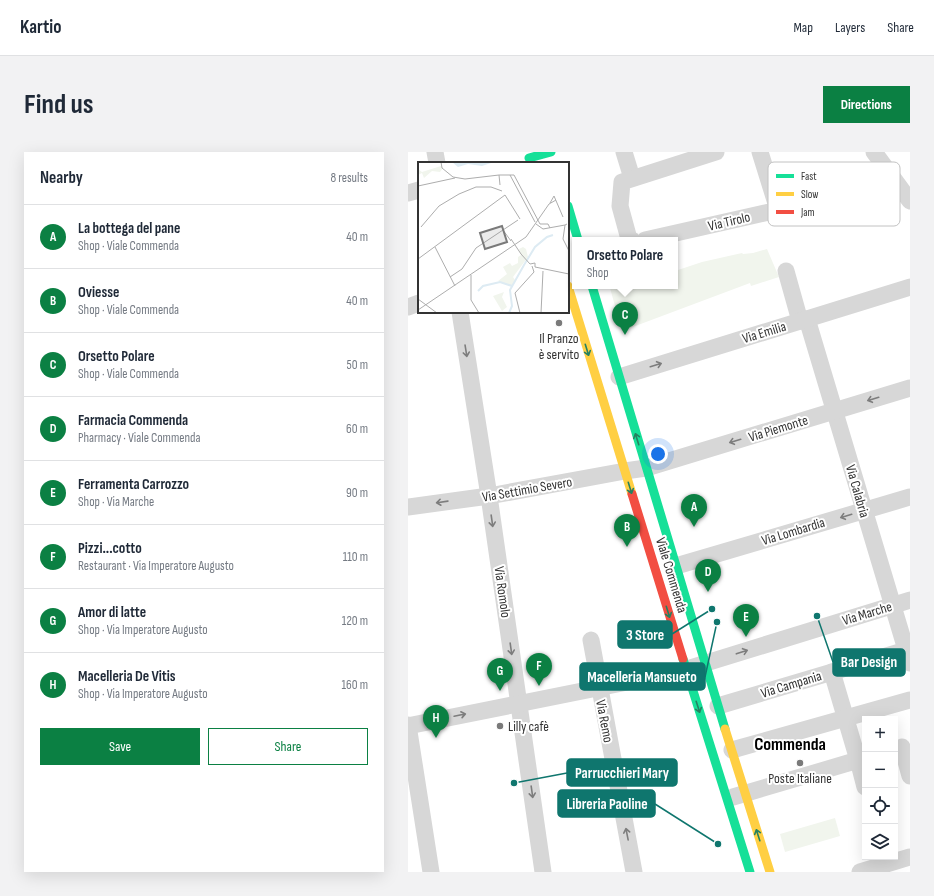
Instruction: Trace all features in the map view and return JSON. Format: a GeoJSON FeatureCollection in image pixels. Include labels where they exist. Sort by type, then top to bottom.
{"type":"FeatureCollection","features":[{"type":"Feature","properties":{"kind":"street"},"geometry":{"type":"LineString","coordinates":[[436,152],[437,162]]}},
{"type":"Feature","properties":{"kind":"street"},"geometry":{"type":"LineString","coordinates":[[529,158],[551,152],[555,162]]}},
{"type":"Feature","properties":{"kind":"street"},"geometry":{"type":"LineString","coordinates":[[624,152],[632,178]]}},
{"type":"Feature","properties":{"kind":"street"},"geometry":{"type":"LineString","coordinates":[[628,237],[620,206],[622,182],[716,152]]}},
{"type":"Feature","properties":{"kind":"street","name":"Via Tirolo"},"geometry":{"type":"LineString","coordinates":[[760,152],[768,178]]}},
{"type":"Feature","properties":{"kind":"street"},"geometry":{"type":"LineString","coordinates":[[874,152],[881,162]]}},
{"type":"Feature","properties":{"kind":"street"},"geometry":{"type":"LineString","coordinates":[[900,187],[910,201]]}},
{"type":"Feature","properties":{"kind":"street"},"geometry":{"type":"LineString","coordinates":[[408,194],[418,190]]}},
{"type":"Feature","properties":{"kind":"street"},"geometry":{"type":"LineString","coordinates":[[569,209],[577,237]]}},
{"type":"Feature","properties":{"kind":"street","name":"Via Tirolo"},"geometry":{"type":"LineString","coordinates":[[658,237],[768,212]]}},
{"type":"Feature","properties":{"kind":"street","name":"Via Calabria"},"geometry":{"type":"LineString","coordinates":[[786,271],[835,410],[892,605],[909,654]]}},
{"type":"Feature","properties":{"kind":"street","name":"Via Emilia"},"geometry":{"type":"LineString","coordinates":[[619,377],[910,287]]}},
{"type":"Feature","properties":{"kind":"street","name":"Viale Commenda"},"geometry":{"type":"LineString","coordinates":[[569,289],[686,670],[750,872]]}},
{"type":"Feature","properties":{"kind":"street","name":"Viale Commenda"},"geometry":{"type":"LineString","coordinates":[[593,289],[700,642],[705,664],[770,872]]}},
{"type":"Feature","properties":{"kind":"street"},"geometry":{"type":"LineString","coordinates":[[408,307],[418,303]]}},
{"type":"Feature","properties":{"kind":"street","name":"Via Romolo"},"geometry":{"type":"LineString","coordinates":[[460,313],[489,496],[543,872]]}},
{"type":"Feature","properties":{"kind":"street","name":"Via Piemonte"},"geometry":{"type":"LineString","coordinates":[[646,468],[910,388]]}},
{"type":"Feature","properties":{"kind":"street","name":"Via Settimio Severo"},"geometry":{"type":"LineString","coordinates":[[408,507],[489,496],[646,468]]}},
{"type":"Feature","properties":{"kind":"street","name":"Via Lombardia"},"geometry":{"type":"LineString","coordinates":[[676,566],[910,497]]}},
{"type":"Feature","properties":{"kind":"street","name":"Via Marche"},"geometry":{"type":"LineString","coordinates":[[408,726],[686,670],[910,600]]}},
{"type":"Feature","properties":{"kind":"street","name":"Via Remo"},"geometry":{"type":"LineString","coordinates":[[591,640],[634,872]]}},
{"type":"Feature","properties":{"kind":"street","name":"Via Campania"},"geometry":{"type":"LineString","coordinates":[[718,706],[832,672],[909,654]]}},
{"type":"Feature","properties":{"kind":"street"},"geometry":{"type":"LineString","coordinates":[[727,799],[862,759],[846,718],[832,672]]}},
{"type":"Feature","properties":{"kind":"street"},"geometry":{"type":"LineString","coordinates":[[732,750],[910,700]]}},
{"type":"Feature","properties":{"kind":"street"},"geometry":{"type":"LineString","coordinates":[[408,726],[431,872]]}},
{"type":"Feature","properties":{"kind":"street"},"geometry":{"type":"LineString","coordinates":[[902,746],[910,776]]}},
{"type":"Feature","properties":{"kind":"street"},"geometry":{"type":"LineString","coordinates":[[860,872],[910,857]]}},
{"type":"Feature","properties":{"kind":"shaded area"},"geometry":{"type":"Polygon","coordinates":[[[767,249],[779,277],[751,286],[750,283],[622,331],[610,289],[678,289],[678,270],[702,262],[742,253],[753,253],[767,249]]]}},
{"type":"Feature","properties":{"kind":"shaded area"},"geometry":{"type":"Polygon","coordinates":[[[835,818],[840,836],[785,852],[780,834],[835,818]]]}},
{"type":"Feature","properties":{"kind":"traffic: fast"},"geometry":{"type":"LineString","coordinates":[[529,158],[551,152]]}},
{"type":"Feature","properties":{"kind":"traffic: fast"},"geometry":{"type":"LineString","coordinates":[[569,209],[577,237]]}},
{"type":"Feature","properties":{"kind":"traffic: fast"},"geometry":{"type":"LineString","coordinates":[[593,289],[725,729]]}},
{"type":"Feature","properties":{"kind":"traffic: fast"},"geometry":{"type":"LineString","coordinates":[[683,659],[750,872]]}},
{"type":"Feature","properties":{"kind":"traffic: slow"},"geometry":{"type":"LineString","coordinates":[[569,289],[632,494]]}},
{"type":"Feature","properties":{"kind":"traffic: slow"},"geometry":{"type":"LineString","coordinates":[[725,729],[770,872]]}},
{"type":"Feature","properties":{"kind":"traffic: jam"},"geometry":{"type":"LineString","coordinates":[[632,494],[683,659]]}},
{"type":"Feature","properties":{"kind":"place","name":"Il Pranzo è servito"},"geometry":{"type":"Point","coordinates":[559,323]}},
{"type":"Feature","properties":{"kind":"place","name":"Orsetto Polare"},"geometry":{"type":"Point","coordinates":[625,335]}},
{"type":"Feature","properties":{"kind":"place","name":"La bottega del pane"},"geometry":{"type":"Point","coordinates":[694,527]}},
{"type":"Feature","properties":{"kind":"place","name":"Oviesse"},"geometry":{"type":"Point","coordinates":[627,547]}},
{"type":"Feature","properties":{"kind":"place","name":"Farmacia Commenda"},"geometry":{"type":"Point","coordinates":[708,592]}},
{"type":"Feature","properties":{"kind":"place","name":"3 Store"},"geometry":{"type":"Point","coordinates":[712,609]}},
{"type":"Feature","properties":{"kind":"place","name":"Bar Design"},"geometry":{"type":"Point","coordinates":[817,616]}},
{"type":"Feature","properties":{"kind":"place","name":"Macelleria Mansueto"},"geometry":{"type":"Point","coordinates":[717,622]}},
{"type":"Feature","properties":{"kind":"place","name":"Ferramenta Carrozzo"},"geometry":{"type":"Point","coordinates":[746,637]}},
{"type":"Feature","properties":{"kind":"place","name":"Pizzi...cotto"},"geometry":{"type":"Point","coordinates":[539,686]}},
{"type":"Feature","properties":{"kind":"place","name":"Amor di latte"},"geometry":{"type":"Point","coordinates":[500,691]}},
{"type":"Feature","properties":{"kind":"place","name":"Lilly cafè"},"geometry":{"type":"Point","coordinates":[500,726]}},
{"type":"Feature","properties":{"kind":"place","name":"Macelleria De Vitis"},"geometry":{"type":"Point","coordinates":[436,738]}},
{"type":"Feature","properties":{"kind":"place","name":"Poste Italiane"},"geometry":{"type":"Point","coordinates":[800,763]}},
{"type":"Feature","properties":{"kind":"place","name":"Parrucchieri Mary"},"geometry":{"type":"Point","coordinates":[514,783]}},
{"type":"Feature","properties":{"kind":"place","name":"Libreria Paoline"},"geometry":{"type":"Point","coordinates":[718,844]}},
{"type":"Feature","properties":{"kind":"district","name":"Commenda"},"geometry":{"type":"Point","coordinates":[790,744]}}]}
